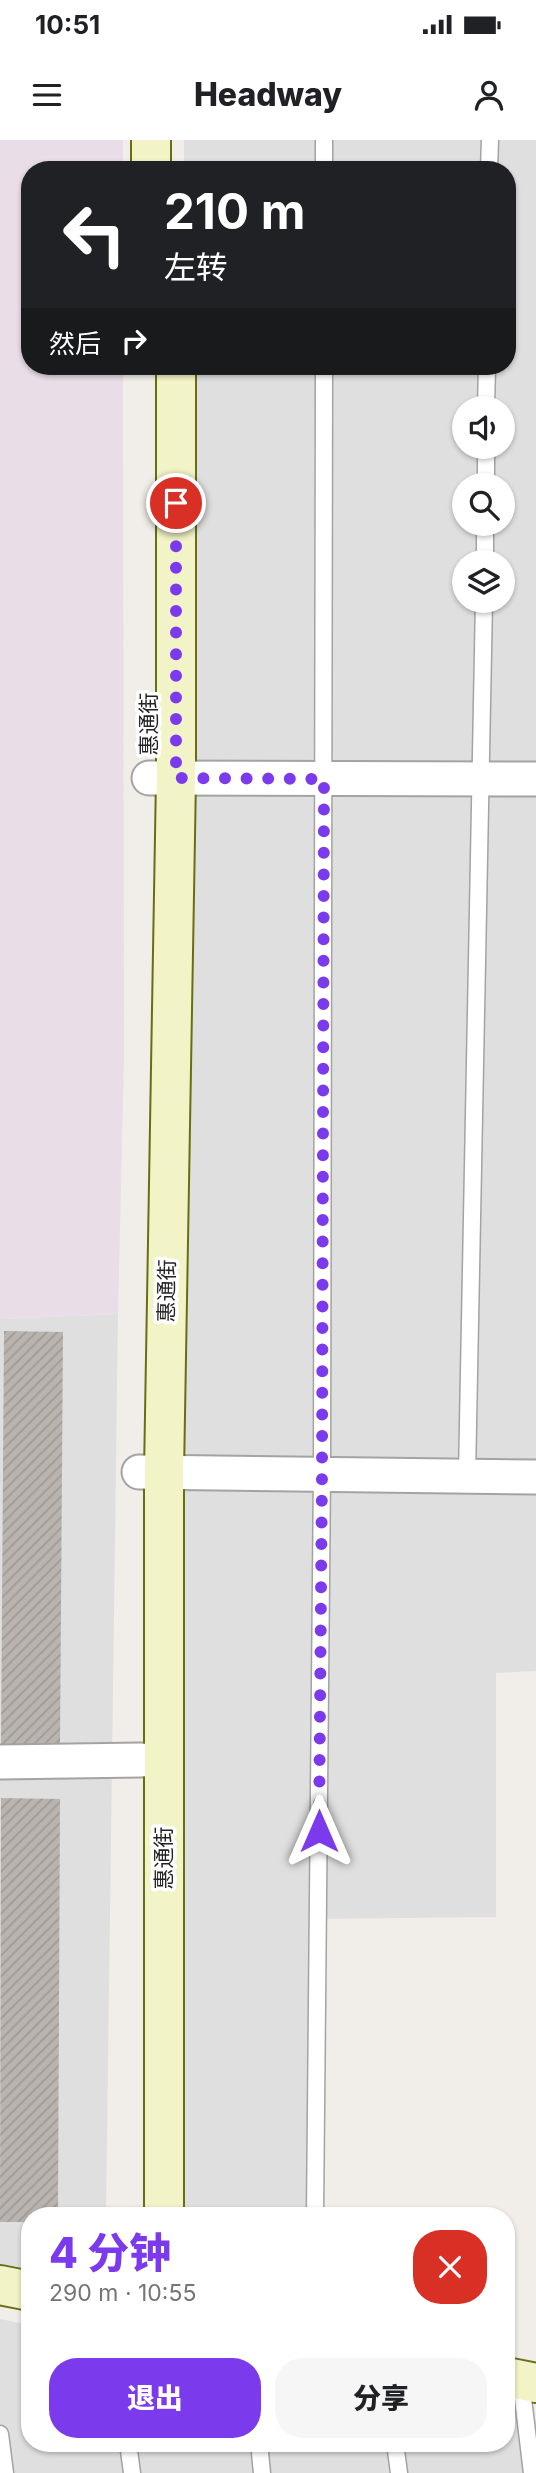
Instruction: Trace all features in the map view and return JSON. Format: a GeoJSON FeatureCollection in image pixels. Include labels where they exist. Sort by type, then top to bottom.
{"type":"FeatureCollection","features":[{"type":"Feature","properties":{"kind":"street"},"geometry":{"type":"LineString","coordinates":[[151,140],[151,161]]}},
{"type":"Feature","properties":{"kind":"street"},"geometry":{"type":"LineString","coordinates":[[176,161],[177,140]]}},
{"type":"Feature","properties":{"kind":"street","name":"惠通街"},"geometry":{"type":"LineString","coordinates":[[150,375],[162,778]]}},
{"type":"Feature","properties":{"kind":"street","name":"惠通街"},"geometry":{"type":"LineString","coordinates":[[144,2207],[141,1760],[151,1473],[162,778],[176,375]]}},
{"type":"Feature","properties":{"kind":"street"},"geometry":{"type":"LineString","coordinates":[[162,778],[536,779]]}},
{"type":"Feature","properties":{"kind":"street"},"geometry":{"type":"LineString","coordinates":[[151,1473],[536,1476]]}},
{"type":"Feature","properties":{"kind":"street","name":"惠通街"},"geometry":{"type":"LineString","coordinates":[[151,1473],[164,2207]]}},
{"type":"Feature","properties":{"kind":"street"},"geometry":{"type":"LineString","coordinates":[[0,1762],[141,1760]]}},
{"type":"Feature","properties":{"kind":"street"},"geometry":{"type":"LineString","coordinates":[[0,2285],[21,2289]]}},
{"type":"Feature","properties":{"kind":"lane"},"geometry":{"type":"LineString","coordinates":[[324,140],[324,161]]}},
{"type":"Feature","properties":{"kind":"lane"},"geometry":{"type":"LineString","coordinates":[[489,161],[490,140]]}},
{"type":"Feature","properties":{"kind":"lane"},"geometry":{"type":"LineString","coordinates":[[315,2207],[322,1474],[324,375]]}},
{"type":"Feature","properties":{"kind":"lane"},"geometry":{"type":"LineString","coordinates":[[486,396],[487,375]]}},
{"type":"Feature","properties":{"kind":"lane"},"geometry":{"type":"LineString","coordinates":[[467,1476],[484,613]]}},
{"type":"Feature","properties":{"kind":"lane"},"geometry":{"type":"LineString","coordinates":[[521,2380],[533,2473]]}},
{"type":"Feature","properties":{"kind":"lane"},"geometry":{"type":"LineString","coordinates":[[0,2434],[5,2473]]}},
{"type":"Feature","properties":{"kind":"lane"},"geometry":{"type":"LineString","coordinates":[[129,2452],[132,2473]]}},
{"type":"Feature","properties":{"kind":"lane"},"geometry":{"type":"LineString","coordinates":[[259,2452],[262,2473]]}},
{"type":"Feature","properties":{"kind":"lane"},"geometry":{"type":"LineString","coordinates":[[396,2452],[399,2473]]}},
{"type":"Feature","properties":{"kind":"shaded area"},"geometry":{"type":"Polygon","coordinates":[[[0,140],[123,140],[123,161],[21,161],[21,375],[123,375],[124,1058],[118,1314],[0,1319],[0,140]]]}},
{"type":"Feature","properties":{"kind":"shaded area"},"geometry":{"type":"Polygon","coordinates":[[[184,140],[536,140],[536,1671],[496,1673],[496,1917],[313,1919],[307,2207],[167,2207],[182,375],[516,375],[516,161],[184,161],[184,140]]]}},
{"type":"Feature","properties":{"kind":"shaded area"},"geometry":{"type":"Polygon","coordinates":[[[118,1314],[106,2207],[21,2207],[21,2271],[0,2267],[0,1319],[118,1314]]]}},
{"type":"Feature","properties":{"kind":"shaded area"},"geometry":{"type":"Polygon","coordinates":[[[0,2319],[21,2323],[21,2452],[515,2452],[515,2416],[536,2420],[536,2473],[0,2473],[0,2319]]]}},
{"type":"Feature","properties":{"kind":"building"},"geometry":{"type":"Polygon","coordinates":[[[4,1331],[63,1332],[60,1744],[1,1744],[4,1331]]]}},
{"type":"Feature","properties":{"kind":"building"},"geometry":{"type":"Polygon","coordinates":[[[1,1798],[60,1799],[58,2207],[21,2207],[21,2222],[0,2222],[1,1798]]]}},
{"type":"Feature","properties":{"kind":"route"},"geometry":{"type":"LineString","coordinates":[[176,503],[176,778],[324,779],[319,1831]]}}]}
